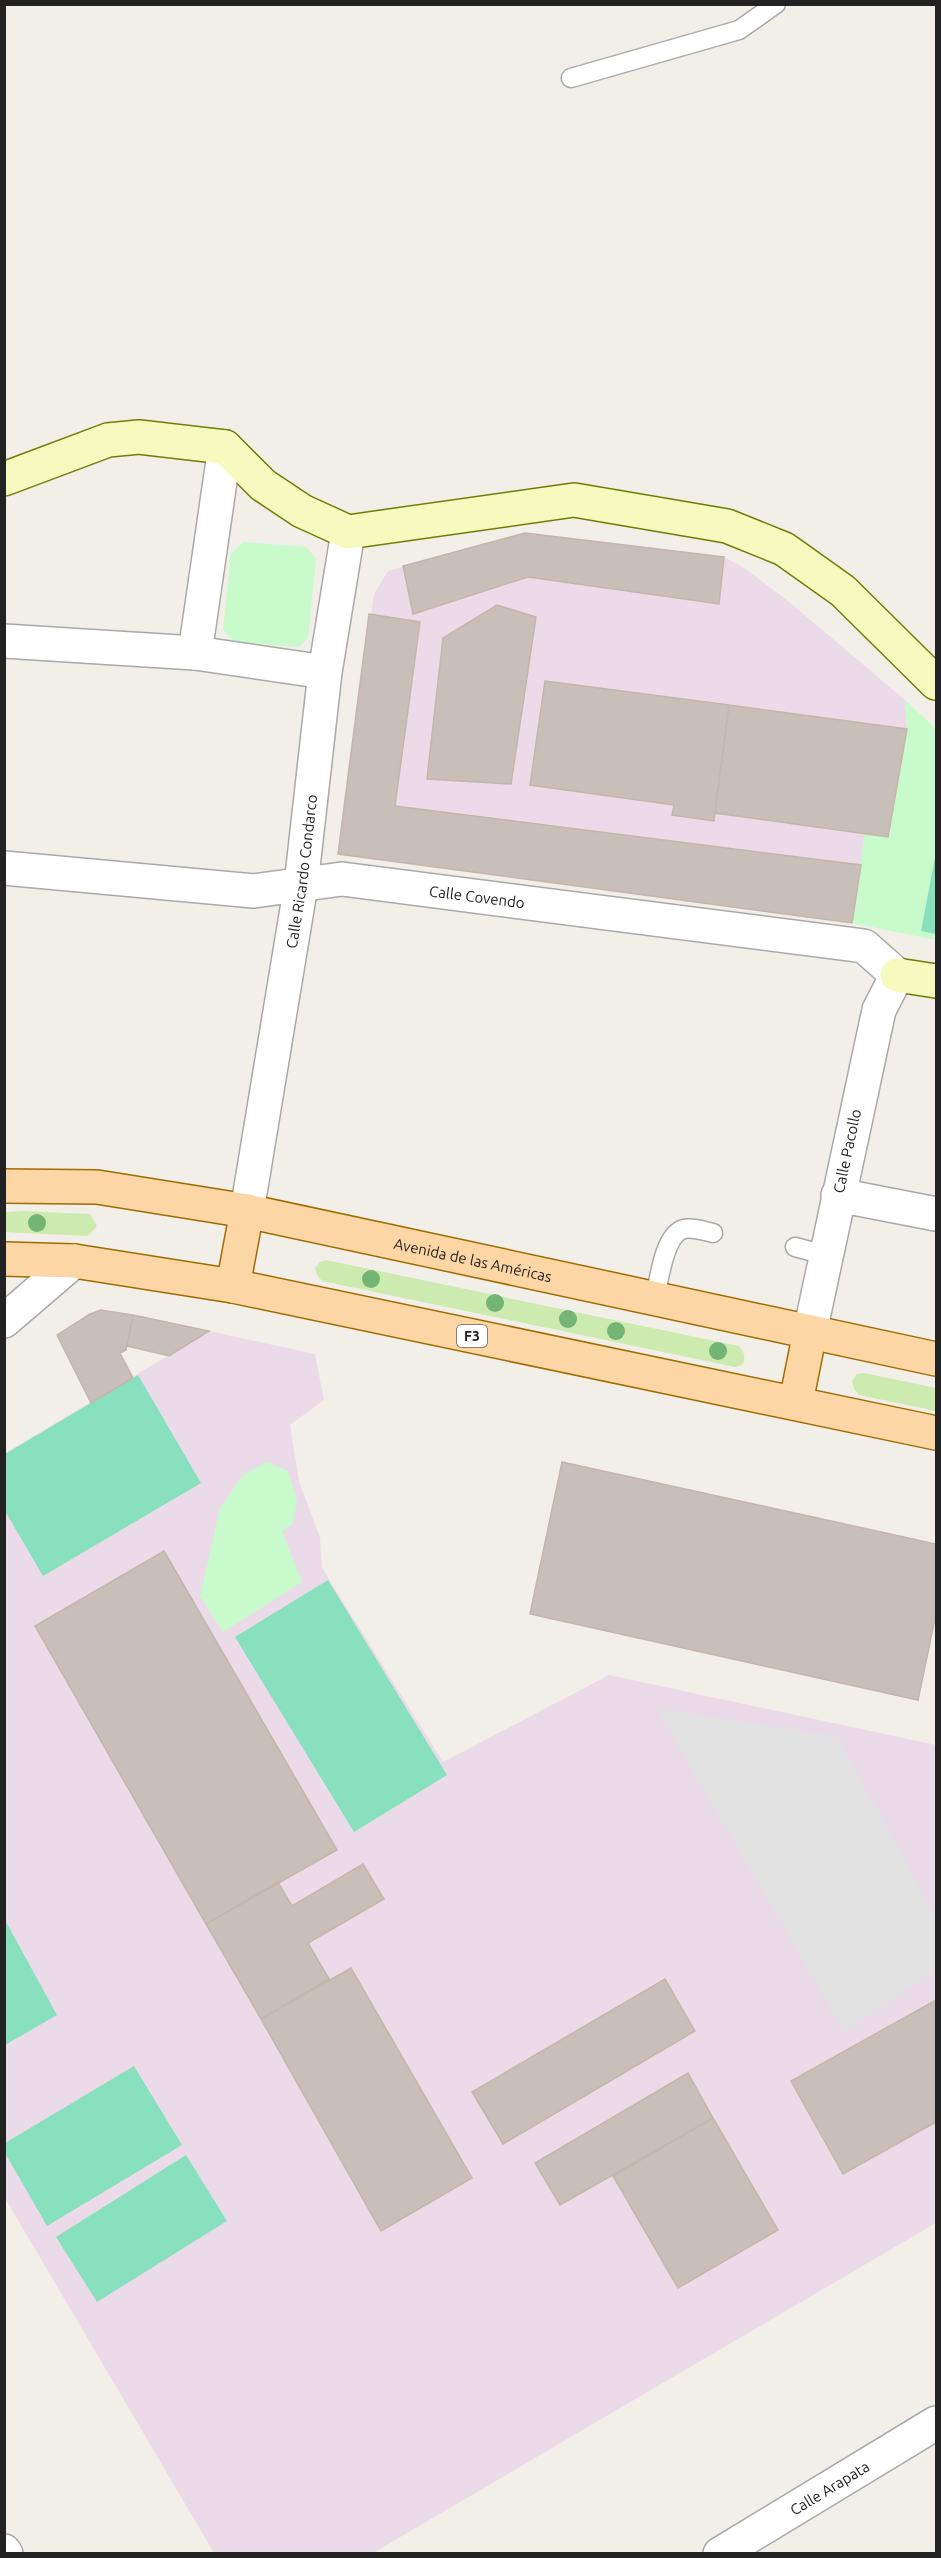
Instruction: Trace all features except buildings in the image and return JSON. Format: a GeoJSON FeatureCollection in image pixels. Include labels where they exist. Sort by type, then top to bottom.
{"type":"FeatureCollection","features":[{"type":"Feature","properties":{"kind":"main road"},"geometry":{"type":"LineString","coordinates":[[4,479],[108,440],[139,437],[225,447],[262,485],[302,511],[348,532],[574,500],[727,526],[784,549],[843,591],[936,683]]}},
{"type":"Feature","properties":{"kind":"main road"},"geometry":{"type":"LineString","coordinates":[[897,975],[936,981]]}},
{"type":"Feature","properties":{"kind":"main road","name":"Avenida de las Américas"},"geometry":{"type":"LineString","coordinates":[[4,1186],[96,1187],[247,1211],[936,1359]]}},
{"type":"Feature","properties":{"kind":"main road"},"geometry":{"type":"LineString","coordinates":[[233,1286],[247,1211]]}},
{"type":"Feature","properties":{"kind":"main road","name":"F3"},"geometry":{"type":"LineString","coordinates":[[4,1259],[74,1261],[233,1286],[936,1433]]}},
{"type":"Feature","properties":{"kind":"main road"},"geometry":{"type":"LineString","coordinates":[[796,1402],[810,1332]]}},
{"type":"Feature","properties":{"kind":"street"},"geometry":{"type":"LineString","coordinates":[[195,653],[225,447]]}},
{"type":"Feature","properties":{"kind":"street","name":"Calle Ricardo Condarco"},"geometry":{"type":"LineString","coordinates":[[247,1211],[301,885],[325,672],[348,532]]}},
{"type":"Feature","properties":{"kind":"street"},"geometry":{"type":"LineString","coordinates":[[4,641],[195,653],[325,672]]}},
{"type":"Feature","properties":{"kind":"street","name":"Calle Covendo"},"geometry":{"type":"LineString","coordinates":[[4,868],[254,891],[342,879],[864,946],[897,975]]}},
{"type":"Feature","properties":{"kind":"street","name":"Calle Pacollo"},"geometry":{"type":"LineString","coordinates":[[810,1332],[810,1251],[838,1195],[879,1010],[897,975]]}},
{"type":"Feature","properties":{"kind":"street"},"geometry":{"type":"LineString","coordinates":[[838,1195],[936,1214]]}},
{"type":"Feature","properties":{"kind":"street"},"geometry":{"type":"LineString","coordinates":[[4,1321],[74,1261]]}},
{"type":"Feature","properties":{"kind":"street","name":"Calle Arapata"},"geometry":{"type":"LineString","coordinates":[[720,2553],[936,2423]]}},
{"type":"Feature","properties":{"kind":"lane"},"geometry":{"type":"LineString","coordinates":[[571,78],[739,30],[776,4]]}},
{"type":"Feature","properties":{"kind":"lane"},"geometry":{"type":"LineString","coordinates":[[655,1298],[668,1244],[675,1233],[686,1228],[713,1233]]}},
{"type":"Feature","properties":{"kind":"shaded area"},"geometry":{"type":"Polygon","coordinates":[[[525,533],[724,557],[746,569],[788,601],[905,700],[907,729],[865,834],[852,923],[338,854],[374,594],[388,571],[525,533]]]}},
{"type":"Feature","properties":{"kind":"shaded area"},"geometry":{"type":"Polygon","coordinates":[[[209,1331],[315,1354],[324,1400],[290,1425],[299,1481],[320,1538],[322,1568],[443,1762],[609,1675],[936,1745],[936,2223],[373,2553],[214,2553],[5,2198],[4,1454],[209,1331]]]}},
{"type":"Feature","properties":{"kind":"shaded area"},"geometry":{"type":"Polygon","coordinates":[[[656,1708],[837,1736],[936,1918],[936,1970],[845,2033],[656,1708]]]}},
{"type":"Feature","properties":{"kind":"green space"},"geometry":{"type":"Polygon","coordinates":[[[244,542],[307,547],[316,559],[308,638],[298,647],[234,642],[223,630],[231,553],[244,542]]]}},
{"type":"Feature","properties":{"kind":"green space"},"geometry":{"type":"Polygon","coordinates":[[[905,700],[936,729],[936,940],[852,923],[865,833],[907,729],[905,700]]]}},
{"type":"Feature","properties":{"kind":"green space"},"geometry":{"type":"Polygon","coordinates":[[[936,852],[936,934],[921,931],[936,852]]]}},
{"type":"Feature","properties":{"kind":"green space"},"geometry":{"type":"Polygon","coordinates":[[[5,1212],[90,1214],[97,1226],[88,1236],[5,1232],[5,1212]]]}},
{"type":"Feature","properties":{"kind":"green space"},"geometry":{"type":"Polygon","coordinates":[[[326,1260],[739,1346],[744,1353],[744,1360],[742,1365],[735,1367],[322,1281],[315,1268],[320,1262],[326,1260]]]}},
{"type":"Feature","properties":{"kind":"green space"},"geometry":{"type":"Polygon","coordinates":[[[864,1373],[936,1388],[936,1411],[859,1395],[852,1381],[857,1374],[864,1373]]]}},
{"type":"Feature","properties":{"kind":"green space"},"geometry":{"type":"Polygon","coordinates":[[[138,1375],[201,1483],[43,1576],[5,1511],[5,1454],[138,1375]]]}},
{"type":"Feature","properties":{"kind":"green space"},"geometry":{"type":"Polygon","coordinates":[[[267,1462],[288,1471],[297,1501],[292,1525],[282,1531],[302,1582],[223,1632],[200,1596],[220,1508],[243,1475],[267,1462]]]}},
{"type":"Feature","properties":{"kind":"green space"},"geometry":{"type":"Polygon","coordinates":[[[328,1580],[447,1775],[354,1832],[235,1637],[328,1580]]]}},
{"type":"Feature","properties":{"kind":"green space"},"geometry":{"type":"Polygon","coordinates":[[[5,1920],[57,2015],[4,2045],[5,1920]]]}},
{"type":"Feature","properties":{"kind":"green space"},"geometry":{"type":"Polygon","coordinates":[[[134,2066],[182,2145],[47,2226],[5,2153],[5,2143],[134,2066]]]}},
{"type":"Feature","properties":{"kind":"green space"},"geometry":{"type":"Polygon","coordinates":[[[186,2155],[227,2221],[97,2302],[56,2237],[186,2155]]]}}]}
